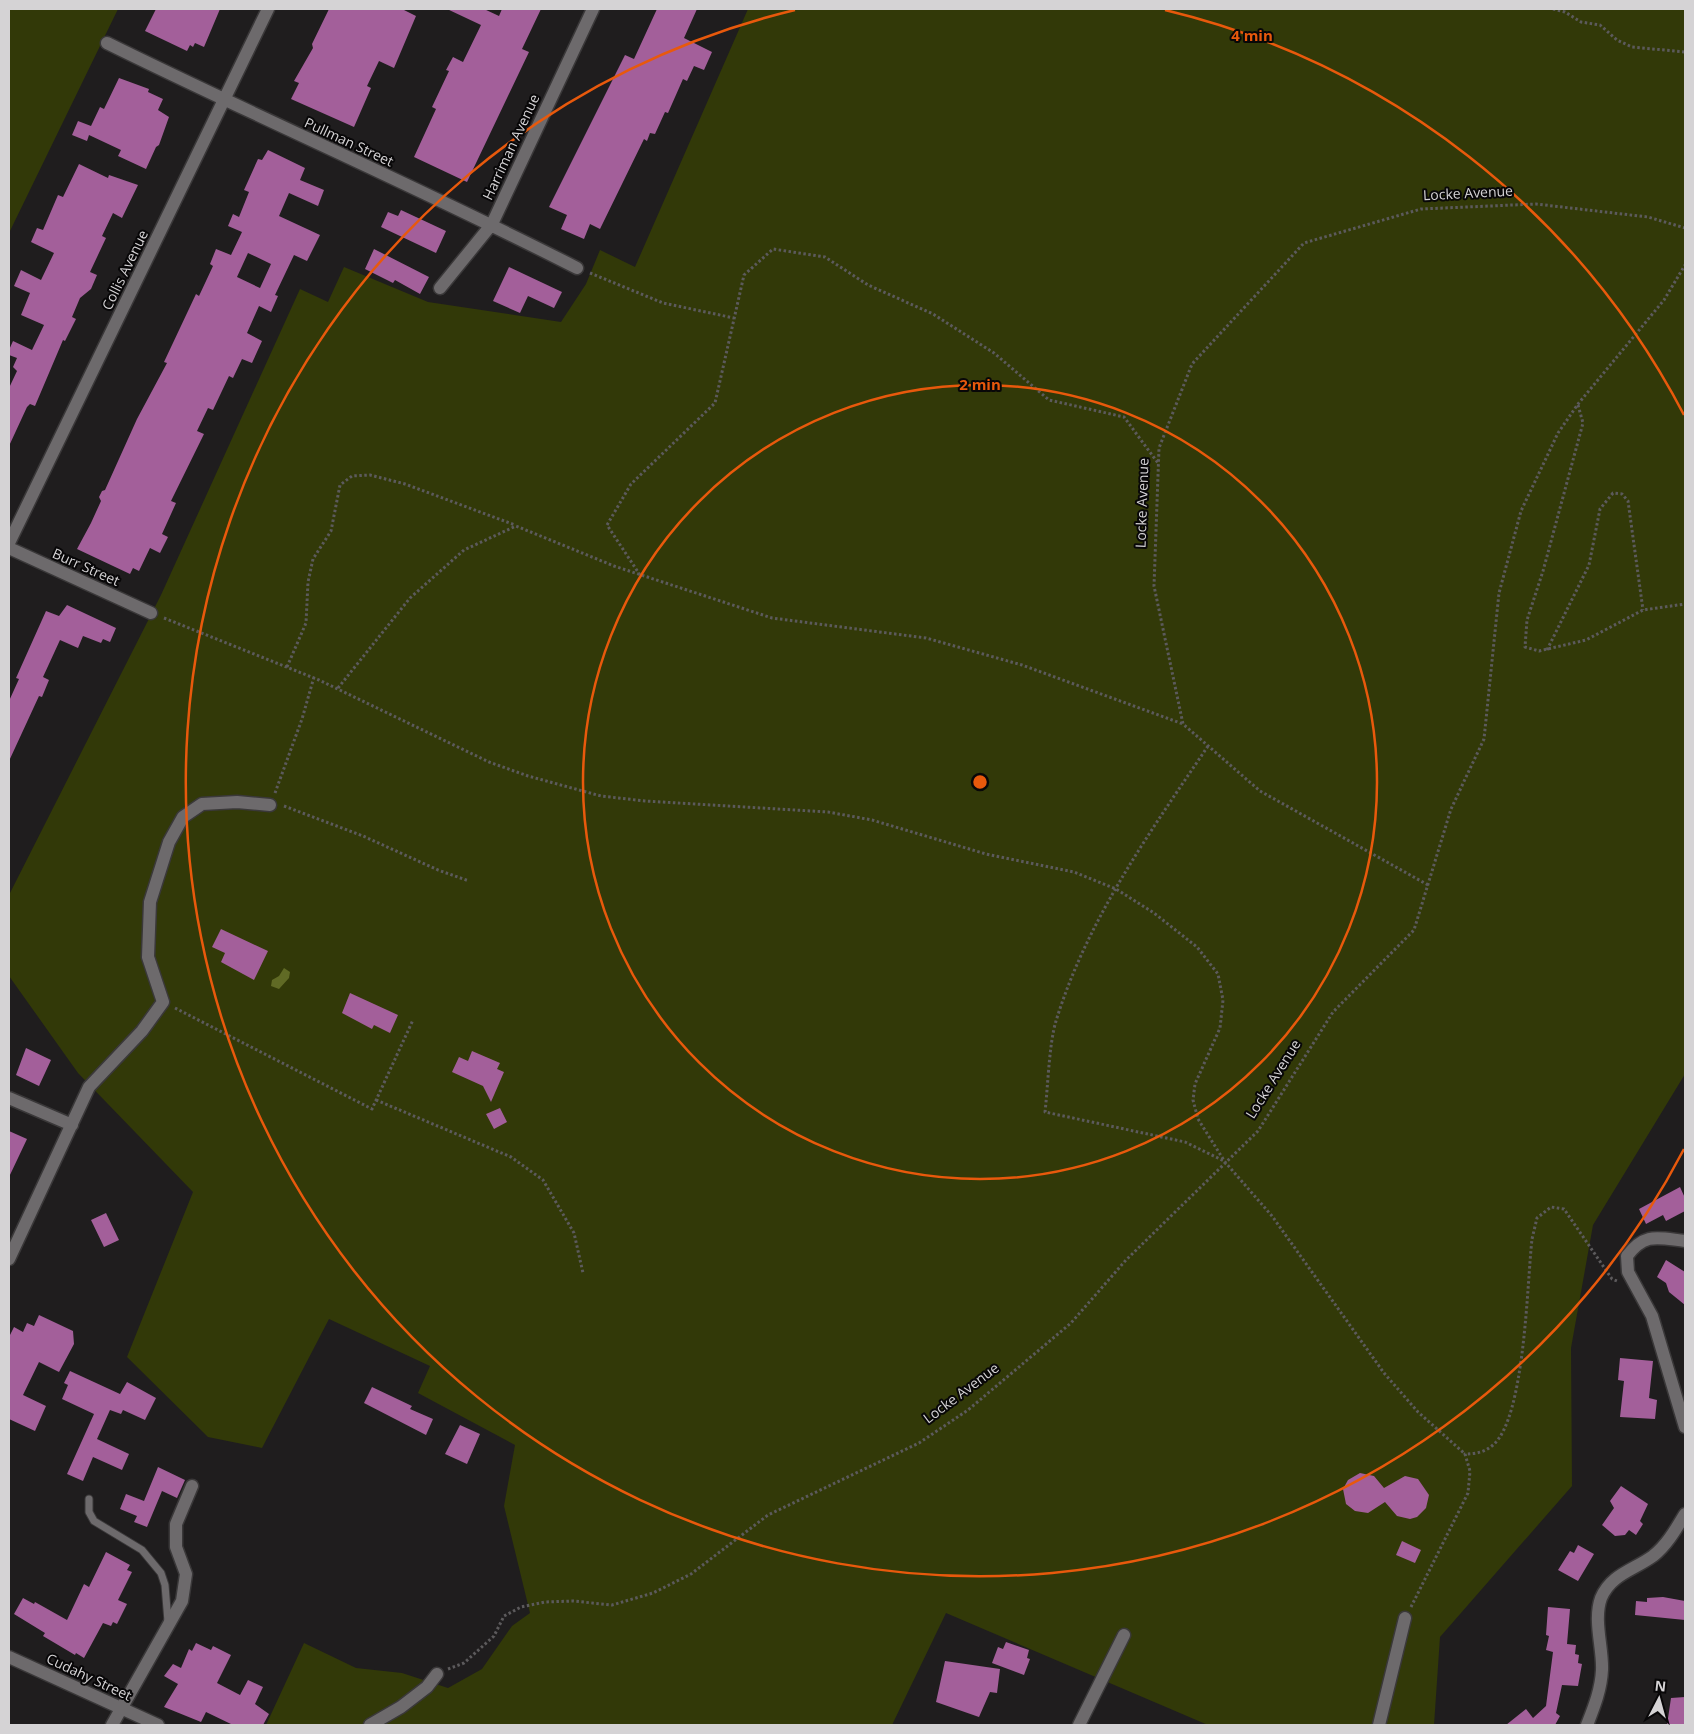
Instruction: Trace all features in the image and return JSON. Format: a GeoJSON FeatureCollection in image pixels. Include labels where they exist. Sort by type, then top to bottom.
{"type":"FeatureCollection","features":[{"type":"Feature","properties":{"kind":"street","name":"Collis Avenue"},"geometry":{"type":"LineString","coordinates":[[9,544],[268,9]]}},
{"type":"Feature","properties":{"kind":"street","name":"Harriman Avenue"},"geometry":{"type":"LineString","coordinates":[[440,288],[492,224],[593,9]]}},
{"type":"Feature","properties":{"kind":"street","name":"Pullman Street"},"geometry":{"type":"LineString","coordinates":[[107,43],[224,100],[492,224],[578,268]]}},
{"type":"Feature","properties":{"kind":"street","name":"Burr Street"},"geometry":{"type":"LineString","coordinates":[[9,548],[152,613]]}},
{"type":"Feature","properties":{"kind":"street"},"geometry":{"type":"LineString","coordinates":[[9,1259],[89,1087],[142,1031],[163,1002],[148,957],[150,902],[169,842],[183,817],[202,804],[237,802],[270,805]]}},
{"type":"Feature","properties":{"kind":"street"},"geometry":{"type":"LineString","coordinates":[[9,1098],[72,1125]]}},
{"type":"Feature","properties":{"kind":"street"},"geometry":{"type":"LineString","coordinates":[[1685,1241],[1646,1238],[1635,1245],[1627,1256],[1628,1272],[1637,1292],[1652,1316],[1685,1427]]}},
{"type":"Feature","properties":{"kind":"street"},"geometry":{"type":"LineString","coordinates":[[112,1725],[182,1601],[186,1574],[176,1547],[176,1524],[192,1486]]}},
{"type":"Feature","properties":{"kind":"street"},"geometry":{"type":"LineString","coordinates":[[1587,1725],[1598,1698],[1602,1670],[1599,1618],[1601,1599],[1608,1586],[1621,1573],[1653,1556],[1670,1539],[1685,1514]]}},
{"type":"Feature","properties":{"kind":"street"},"geometry":{"type":"LineString","coordinates":[[1379,1725],[1405,1618]]}},
{"type":"Feature","properties":{"kind":"street"},"geometry":{"type":"LineString","coordinates":[[1079,1725],[1124,1635]]}},
{"type":"Feature","properties":{"kind":"street","name":"Cudahy Street"},"geometry":{"type":"LineString","coordinates":[[9,1657],[158,1725]]}},
{"type":"Feature","properties":{"kind":"street"},"geometry":{"type":"LineString","coordinates":[[370,1725],[401,1707],[427,1687],[437,1674]]}},
{"type":"Feature","properties":{"kind":"lane"},"geometry":{"type":"LineString","coordinates":[[90,1499],[89,1512],[94,1521],[142,1550],[161,1573],[165,1585],[168,1623]]}},
{"type":"Feature","properties":{"kind":"path"},"geometry":{"type":"LineString","coordinates":[[1553,9],[1565,12],[1581,22],[1600,25],[1617,40],[1632,47],[1685,52]]}},
{"type":"Feature","properties":{"kind":"path","name":"Locke Avenue"},"geometry":{"type":"LineString","coordinates":[[1183,724],[1154,586],[1159,448],[1192,364],[1304,243],[1421,209],[1536,204],[1648,217],[1685,228]]}},
{"type":"Feature","properties":{"kind":"path"},"geometry":{"type":"LineString","coordinates":[[640,575],[607,525],[631,484],[715,403],[744,275],[772,249],[825,258],[868,285],[933,314],[994,352],[1049,400],[1124,417],[1158,464]]}},
{"type":"Feature","properties":{"kind":"path","name":"Locke Avenue"},"geometry":{"type":"LineString","coordinates":[[437,1674],[464,1663],[494,1636],[504,1616],[521,1607],[545,1602],[573,1601],[612,1605],[653,1593],[691,1574],[768,1515],[918,1444],[968,1410],[1070,1323],[1126,1260],[1224,1162],[1258,1131],[1333,1012],[1414,930],[1450,809],[1484,739],[1500,592],[1521,511],[1558,433],[1578,404],[1664,300],[1685,265]]}},
{"type":"Feature","properties":{"kind":"path"},"geometry":{"type":"LineString","coordinates":[[578,268],[663,303],[734,318]]}},
{"type":"Feature","properties":{"kind":"path"},"geometry":{"type":"LineString","coordinates":[[1578,404],[1583,423],[1543,571],[1527,620],[1525,647],[1539,651],[1586,640],[1643,610],[1685,604]]}},
{"type":"Feature","properties":{"kind":"path"},"geometry":{"type":"LineString","coordinates":[[287,667],[306,623],[308,582],[313,559],[331,531],[340,485],[352,476],[370,475],[405,484],[640,575],[772,618],[926,638],[1022,665],[1183,724],[1260,791],[1428,885]]}},
{"type":"Feature","properties":{"kind":"path"},"geometry":{"type":"LineString","coordinates":[[1547,650],[1588,565],[1600,509],[1613,493],[1622,494],[1628,500],[1643,610]]}},
{"type":"Feature","properties":{"kind":"path"},"geometry":{"type":"LineString","coordinates":[[338,688],[417,592],[464,550],[516,526]]}},
{"type":"Feature","properties":{"kind":"path"},"geometry":{"type":"LineString","coordinates":[[152,613],[338,688],[489,762],[528,776],[601,796],[645,801],[828,812],[872,820],[986,854],[1074,872],[1116,890],[1154,913],[1197,947],[1218,974],[1223,1000],[1220,1028],[1195,1084],[1194,1100],[1198,1119],[1224,1162],[1272,1216],[1384,1373],[1418,1412],[1465,1454],[1470,1471],[1468,1493],[1405,1618]]}},
{"type":"Feature","properties":{"kind":"path"},"geometry":{"type":"LineString","coordinates":[[314,678],[302,719],[270,805],[284,806],[363,836],[438,870],[469,881]]}},
{"type":"Feature","properties":{"kind":"path"},"geometry":{"type":"LineString","coordinates":[[1208,746],[1143,843],[1088,938],[1056,1022],[1045,1112],[1185,1142],[1224,1162]]}},
{"type":"Feature","properties":{"kind":"path"},"geometry":{"type":"LineString","coordinates":[[163,1002],[372,1109],[412,1020]]}},
{"type":"Feature","properties":{"kind":"path"},"geometry":{"type":"LineString","coordinates":[[376,1100],[511,1157],[543,1180],[574,1232],[583,1273]]}},
{"type":"Feature","properties":{"kind":"path"},"geometry":{"type":"LineString","coordinates":[[1465,1454],[1478,1454],[1494,1444],[1508,1424],[1518,1390],[1532,1239],[1537,1218],[1550,1207],[1564,1210],[1612,1279],[1637,1292]]}},
{"type":"Feature","properties":{"kind":"shaded area"},"geometry":{"type":"Polygon","coordinates":[[[9,9],[118,9],[9,233],[9,9]]]}},
{"type":"Feature","properties":{"kind":"shaded area"},"geometry":{"type":"Polygon","coordinates":[[[748,9],[1685,9],[1685,1074],[1593,1225],[1571,1348],[1572,1486],[1440,1637],[1434,1725],[1208,1725],[946,1613],[892,1725],[266,1725],[304,1643],[356,1668],[402,1673],[448,1688],[482,1669],[512,1626],[530,1613],[504,1506],[515,1445],[418,1393],[430,1366],[329,1319],[262,1448],[208,1437],[127,1357],[193,1192],[78,1073],[9,976],[9,895],[161,595],[300,289],[328,302],[344,267],[428,302],[561,322],[586,284],[600,250],[635,267],[748,9]]]}},
{"type":"Feature","properties":{"kind":"shaded area"},"geometry":{"type":"Polygon","coordinates":[[[284,968],[290,972],[289,978],[279,989],[271,986],[272,980],[279,976],[284,968]]]}},
{"type":"Feature","properties":{"kind":"building"},"geometry":{"type":"Polygon","coordinates":[[[156,9],[220,9],[204,47],[195,43],[193,47],[190,45],[187,51],[145,31],[156,9]]]}},
{"type":"Feature","properties":{"kind":"building"},"geometry":{"type":"Polygon","coordinates":[[[329,9],[402,9],[416,16],[394,68],[379,61],[367,86],[371,88],[354,127],[291,99],[299,83],[294,81],[313,48],[312,44],[329,9]]]}},
{"type":"Feature","properties":{"kind":"building"},"geometry":{"type":"Polygon","coordinates":[[[447,9],[484,9],[499,16],[502,9],[541,9],[522,49],[529,52],[467,182],[414,157],[436,109],[432,107],[449,71],[446,70],[453,57],[463,62],[481,25],[447,9]]]}},
{"type":"Feature","properties":{"kind":"building"},"geometry":{"type":"Polygon","coordinates":[[[657,9],[697,9],[684,38],[712,52],[704,70],[694,66],[687,81],[683,79],[668,113],[665,112],[655,134],[650,133],[647,141],[644,139],[600,229],[590,224],[584,239],[561,229],[567,215],[549,207],[625,55],[634,59],[657,9]]]}},
{"type":"Feature","properties":{"kind":"building"},"geometry":{"type":"Polygon","coordinates":[[[119,78],[149,89],[148,92],[163,99],[158,110],[169,117],[159,145],[156,147],[146,169],[118,156],[121,150],[89,135],[87,141],[72,135],[78,121],[91,126],[100,107],[104,109],[119,78]]]}},
{"type":"Feature","properties":{"kind":"building"},"geometry":{"type":"Polygon","coordinates":[[[268,150],[305,168],[300,180],[324,190],[318,206],[289,193],[279,216],[320,235],[307,261],[294,255],[275,295],[278,296],[271,312],[259,306],[247,333],[262,341],[252,363],[242,359],[233,378],[229,376],[213,410],[208,408],[197,431],[204,434],[171,501],[176,503],[162,534],[168,537],[160,553],[150,548],[139,571],[133,568],[130,574],[77,549],[101,501],[99,497],[102,491],[105,490],[137,419],[167,363],[164,362],[196,294],[199,296],[213,266],[210,264],[216,249],[231,255],[242,232],[228,226],[233,214],[239,217],[249,192],[244,190],[258,159],[262,160],[268,150]],[[248,253],[237,277],[260,288],[271,264],[248,253]]]}},
{"type":"Feature","properties":{"kind":"building"},"geometry":{"type":"Polygon","coordinates":[[[79,164],[108,178],[109,175],[138,185],[122,218],[113,213],[102,236],[106,238],[90,272],[97,275],[91,289],[80,298],[72,317],[76,319],[65,341],[63,340],[35,406],[30,404],[27,407],[9,446],[9,388],[17,371],[13,367],[17,358],[9,355],[9,350],[13,341],[32,350],[44,325],[21,315],[30,293],[14,286],[21,270],[41,280],[54,253],[31,242],[37,228],[43,230],[58,195],[63,197],[79,164]]]}},
{"type":"Feature","properties":{"kind":"building"},"geometry":{"type":"Polygon","coordinates":[[[401,210],[446,231],[436,253],[381,227],[388,212],[398,216],[401,210]]]}},
{"type":"Feature","properties":{"kind":"building"},"geometry":{"type":"Polygon","coordinates":[[[374,249],[429,277],[420,294],[395,280],[393,283],[365,269],[374,249]]]}},
{"type":"Feature","properties":{"kind":"building"},"geometry":{"type":"Polygon","coordinates":[[[509,267],[562,292],[554,308],[528,296],[520,313],[493,301],[509,267]]]}},
{"type":"Feature","properties":{"kind":"building"},"geometry":{"type":"Polygon","coordinates":[[[67,605],[116,628],[110,642],[103,639],[101,643],[83,636],[78,648],[60,640],[43,677],[49,680],[42,697],[39,696],[9,761],[9,701],[19,679],[16,678],[46,611],[59,616],[67,605]]]}},
{"type":"Feature","properties":{"kind":"building"},"geometry":{"type":"Polygon","coordinates":[[[221,929],[268,951],[254,980],[221,962],[225,953],[212,947],[221,929]]]}},
{"type":"Feature","properties":{"kind":"building"},"geometry":{"type":"Polygon","coordinates":[[[350,993],[398,1015],[390,1033],[374,1025],[372,1029],[342,1013],[350,993]]]}},
{"type":"Feature","properties":{"kind":"building"},"geometry":{"type":"Polygon","coordinates":[[[26,1048],[51,1060],[39,1086],[16,1075],[26,1048]]]}},
{"type":"Feature","properties":{"kind":"building"},"geometry":{"type":"Polygon","coordinates":[[[472,1051],[500,1063],[497,1069],[504,1072],[491,1102],[483,1086],[452,1072],[459,1057],[468,1061],[472,1051]]]}},
{"type":"Feature","properties":{"kind":"building"},"geometry":{"type":"Polygon","coordinates":[[[500,1108],[507,1122],[494,1129],[486,1114],[500,1108]]]}},
{"type":"Feature","properties":{"kind":"building"},"geometry":{"type":"Polygon","coordinates":[[[9,1131],[27,1139],[9,1177],[9,1131]]]}},
{"type":"Feature","properties":{"kind":"building"},"geometry":{"type":"Polygon","coordinates":[[[1680,1187],[1685,1198],[1685,1211],[1666,1221],[1663,1215],[1646,1224],[1639,1209],[1680,1187]]]}},
{"type":"Feature","properties":{"kind":"building"},"geometry":{"type":"Polygon","coordinates":[[[106,1213],[119,1240],[104,1247],[91,1220],[106,1213]]]}},
{"type":"Feature","properties":{"kind":"building"},"geometry":{"type":"Polygon","coordinates":[[[1666,1260],[1685,1272],[1685,1305],[1669,1292],[1666,1283],[1657,1277],[1666,1260]]]}},
{"type":"Feature","properties":{"kind":"building"},"geometry":{"type":"Polygon","coordinates":[[[39,1315],[73,1331],[74,1344],[59,1372],[39,1362],[23,1395],[46,1406],[35,1431],[9,1419],[9,1337],[14,1327],[23,1332],[27,1323],[34,1326],[39,1315]]]}},
{"type":"Feature","properties":{"kind":"building"},"geometry":{"type":"Polygon","coordinates":[[[1620,1358],[1653,1361],[1649,1398],[1657,1400],[1655,1419],[1620,1417],[1624,1381],[1618,1380],[1620,1358]]]}},
{"type":"Feature","properties":{"kind":"building"},"geometry":{"type":"Polygon","coordinates":[[[70,1371],[120,1394],[127,1382],[156,1398],[145,1420],[123,1410],[121,1414],[110,1410],[97,1439],[129,1454],[122,1470],[93,1457],[83,1481],[67,1474],[94,1414],[62,1399],[68,1385],[64,1383],[70,1371]]]}},
{"type":"Feature","properties":{"kind":"building"},"geometry":{"type":"Polygon","coordinates":[[[372,1387],[412,1406],[410,1409],[433,1419],[426,1435],[364,1403],[372,1387]]]}},
{"type":"Feature","properties":{"kind":"building"},"geometry":{"type":"Polygon","coordinates":[[[460,1425],[480,1434],[467,1464],[445,1454],[460,1425]]]}},
{"type":"Feature","properties":{"kind":"building"},"geometry":{"type":"Polygon","coordinates":[[[158,1467],[185,1480],[177,1498],[162,1491],[147,1527],[134,1522],[137,1516],[120,1509],[126,1494],[144,1501],[158,1467]]]}},
{"type":"Feature","properties":{"kind":"building"},"geometry":{"type":"Polygon","coordinates":[[[1360,1473],[1374,1476],[1384,1488],[1405,1476],[1418,1479],[1429,1495],[1426,1508],[1417,1517],[1410,1519],[1397,1516],[1385,1502],[1368,1513],[1355,1511],[1346,1504],[1343,1489],[1348,1480],[1360,1473]]]}},
{"type":"Feature","properties":{"kind":"building"},"geometry":{"type":"Polygon","coordinates":[[[1621,1486],[1648,1504],[1640,1521],[1643,1524],[1636,1535],[1629,1530],[1625,1535],[1615,1536],[1602,1525],[1614,1508],[1610,1501],[1621,1486]]]}},
{"type":"Feature","properties":{"kind":"building"},"geometry":{"type":"Polygon","coordinates":[[[1402,1541],[1421,1550],[1415,1563],[1396,1555],[1402,1541]]]}},
{"type":"Feature","properties":{"kind":"building"},"geometry":{"type":"Polygon","coordinates":[[[1578,1545],[1594,1554],[1578,1581],[1558,1570],[1570,1551],[1574,1553],[1578,1545]]]}},
{"type":"Feature","properties":{"kind":"building"},"geometry":{"type":"Polygon","coordinates":[[[106,1552],[130,1565],[127,1570],[132,1572],[118,1600],[127,1604],[117,1624],[113,1622],[111,1626],[103,1623],[84,1658],[76,1653],[75,1655],[43,1636],[45,1633],[14,1614],[23,1598],[34,1604],[35,1602],[67,1620],[84,1584],[89,1587],[106,1552]]]}},
{"type":"Feature","properties":{"kind":"building"},"geometry":{"type":"Polygon","coordinates":[[[1663,1597],[1685,1601],[1685,1620],[1635,1615],[1636,1601],[1647,1602],[1647,1598],[1663,1597]]]}},
{"type":"Feature","properties":{"kind":"building"},"geometry":{"type":"Polygon","coordinates":[[[1548,1607],[1570,1609],[1567,1644],[1576,1645],[1575,1654],[1579,1655],[1578,1663],[1582,1664],[1578,1686],[1562,1685],[1556,1713],[1560,1716],[1555,1725],[1506,1725],[1526,1709],[1533,1718],[1546,1706],[1553,1652],[1546,1650],[1549,1636],[1546,1635],[1548,1607]]]}},
{"type":"Feature","properties":{"kind":"building"},"geometry":{"type":"Polygon","coordinates":[[[1006,1642],[1029,1650],[1027,1658],[1030,1659],[1024,1675],[992,1663],[998,1647],[1003,1649],[1006,1642]]]}},
{"type":"Feature","properties":{"kind":"building"},"geometry":{"type":"Polygon","coordinates":[[[196,1643],[211,1650],[213,1646],[231,1655],[217,1683],[240,1695],[248,1680],[263,1687],[255,1704],[269,1714],[263,1725],[233,1725],[206,1712],[201,1722],[164,1707],[178,1684],[164,1676],[173,1664],[181,1668],[189,1649],[192,1651],[196,1643]]]}},
{"type":"Feature","properties":{"kind":"building"},"geometry":{"type":"Polygon","coordinates":[[[945,1661],[1000,1669],[997,1693],[990,1692],[979,1717],[936,1702],[945,1661]]]}},
{"type":"Feature","properties":{"kind":"building"},"geometry":{"type":"Polygon","coordinates":[[[1685,1697],[1685,1725],[1667,1725],[1671,1698],[1685,1697]]]}}]}
